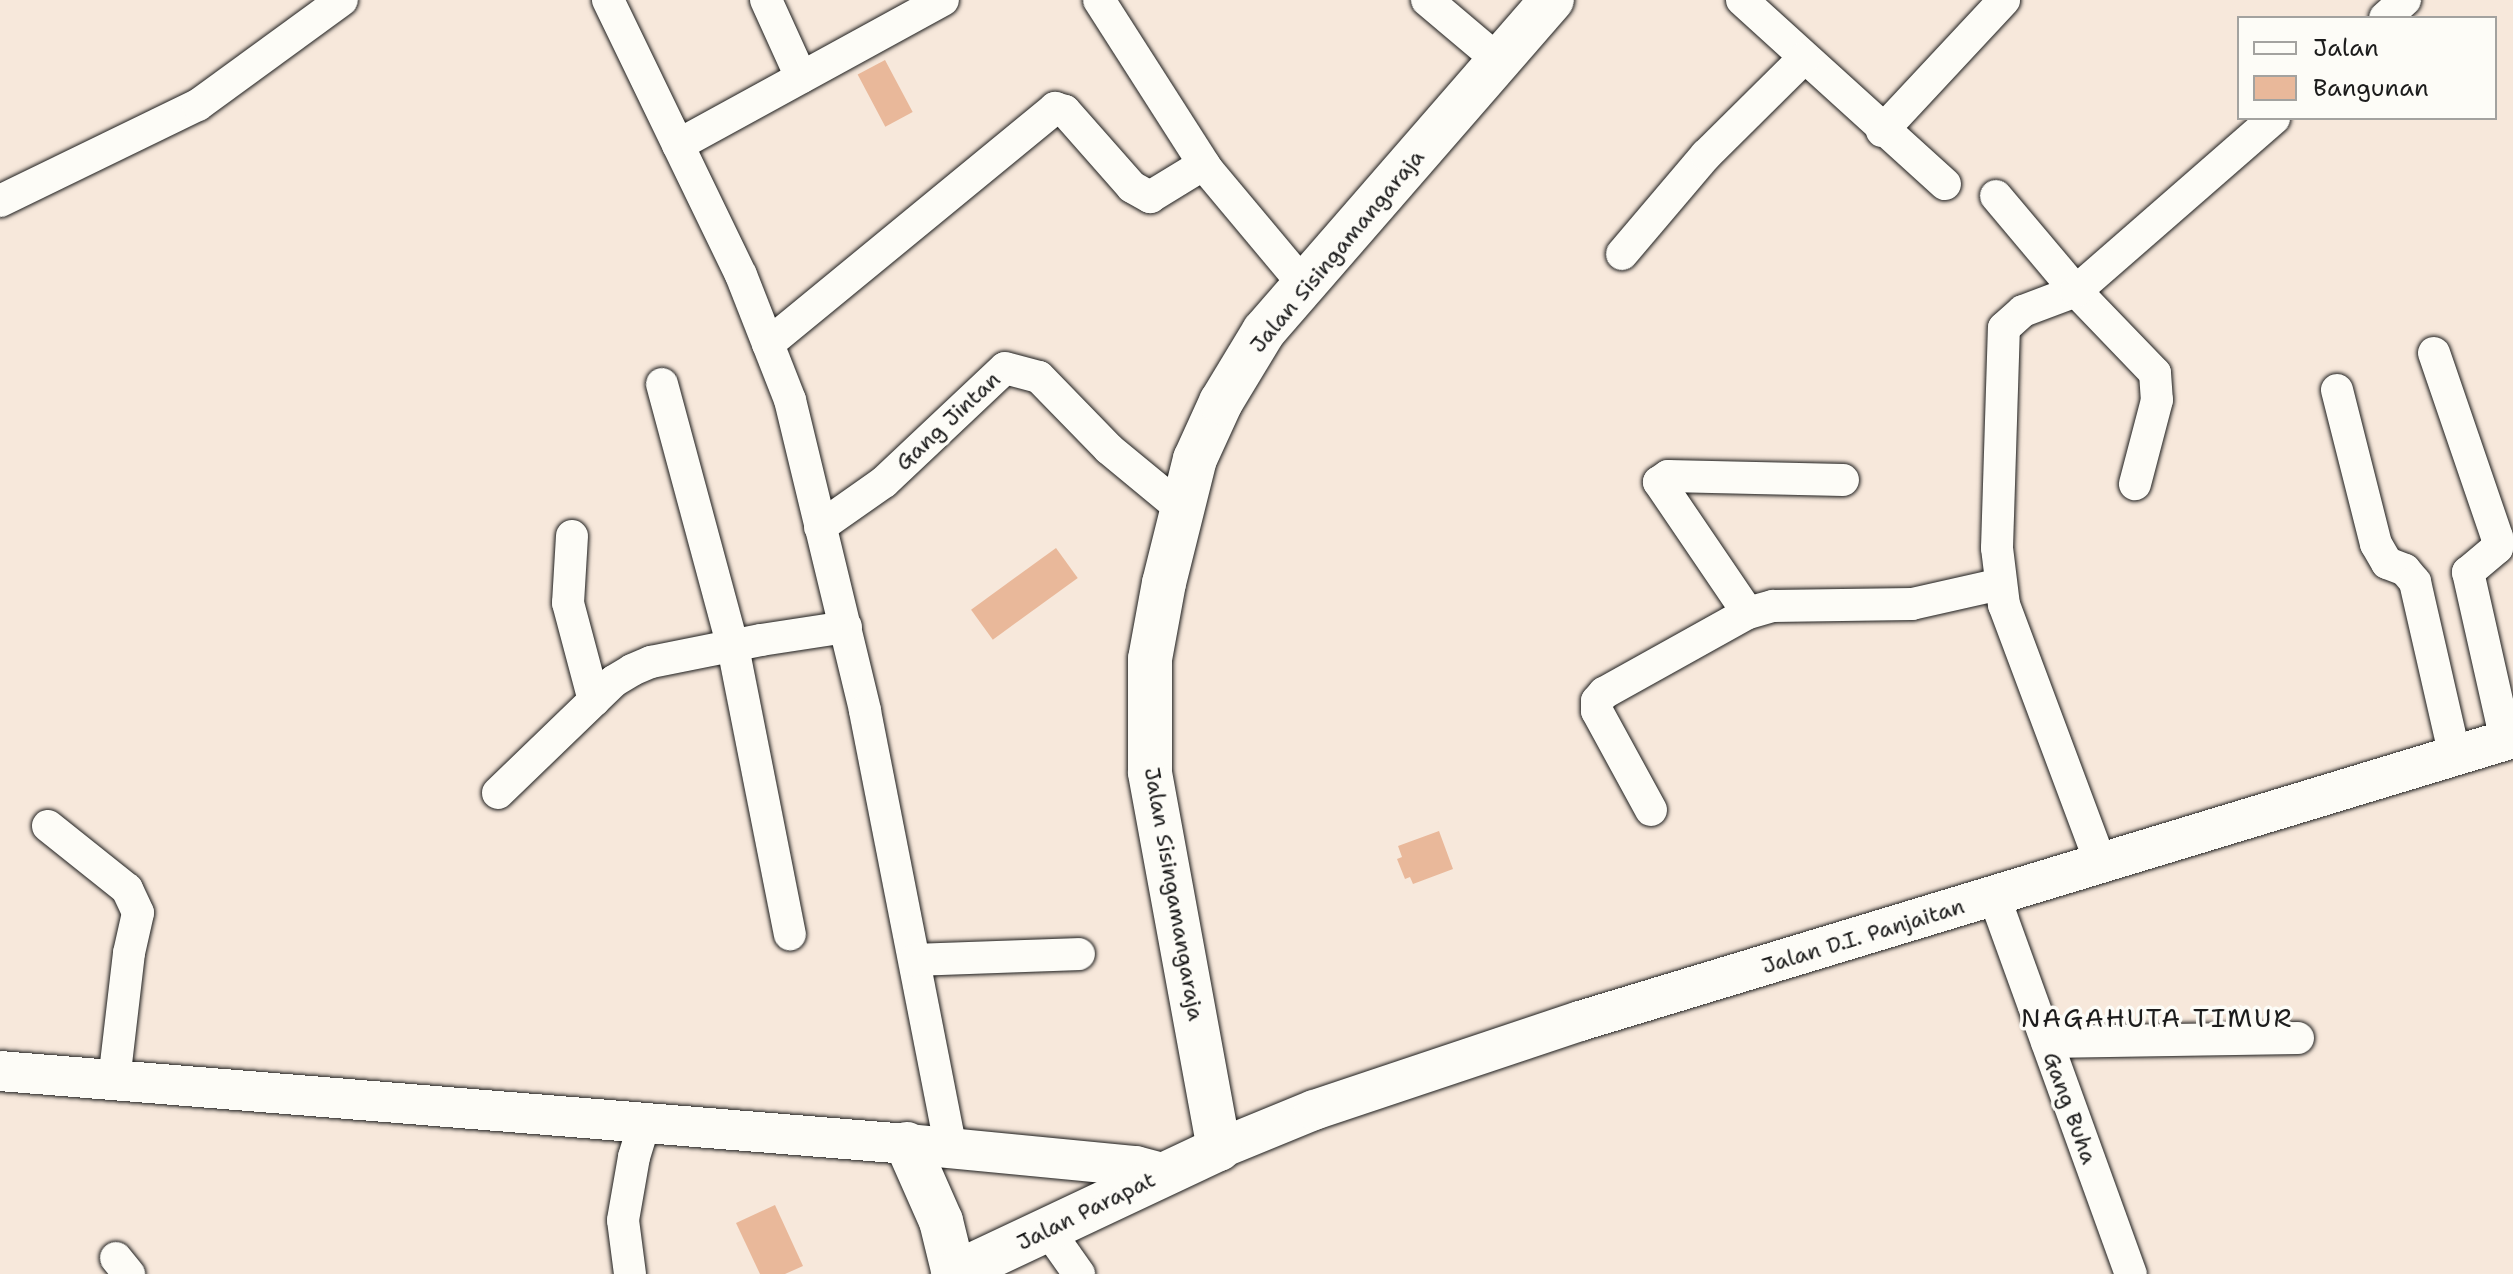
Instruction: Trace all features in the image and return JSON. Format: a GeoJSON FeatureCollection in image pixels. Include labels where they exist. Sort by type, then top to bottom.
{"type":"FeatureCollection","features":[{"type":"Feature","properties":{"kind":"highway","name":"Jalan Sisingamangaraja"},"geometry":{"type":"LineString","coordinates":[[1219,1149],[1150,772],[1150,659],[1195,459],[1221,402],[1264,331],[1552,0]]}},
{"type":"Feature","properties":{"kind":"highway"},"geometry":{"type":"LineString","coordinates":[[907,1144],[941,1221],[954,1274]]}},
{"type":"Feature","properties":{"kind":"highway","name":"Jalan Parapat"},"geometry":{"type":"LineString","coordinates":[[954,1274],[1219,1149]]}},
{"type":"Feature","properties":{"kind":"main road","name":"Jalan D.I. Panjaitan"},"geometry":{"type":"LineString","coordinates":[[1219,1149],[1314,1110],[1580,1021],[2510,739]]}},
{"type":"Feature","properties":{"kind":"main road"},"geometry":{"type":"LineString","coordinates":[[0,1071],[907,1144],[1136,1166],[1165,1174]]}},
{"type":"Feature","properties":{"kind":"street"},"geometry":{"type":"LineString","coordinates":[[0,201],[198,105],[342,0]]}},
{"type":"Feature","properties":{"kind":"street"},"geometry":{"type":"LineString","coordinates":[[608,0],[741,275],[790,400],[846,627],[951,1148]]}},
{"type":"Feature","properties":{"kind":"street"},"geometry":{"type":"LineString","coordinates":[[766,0],[801,77]]}},
{"type":"Feature","properties":{"kind":"street"},"geometry":{"type":"LineString","coordinates":[[678,145],[943,0]]}},
{"type":"Feature","properties":{"kind":"street"},"geometry":{"type":"LineString","coordinates":[[1099,0],[1204,164],[1303,284]]}},
{"type":"Feature","properties":{"kind":"street"},"geometry":{"type":"LineString","coordinates":[[1427,0],[1498,60]]}},
{"type":"Feature","properties":{"kind":"street"},"geometry":{"type":"LineString","coordinates":[[1742,0],[1882,131],[1945,184]]}},
{"type":"Feature","properties":{"kind":"street"},"geometry":{"type":"LineString","coordinates":[[1882,131],[2004,0]]}},
{"type":"Feature","properties":{"kind":"street"},"geometry":{"type":"LineString","coordinates":[[1622,254],[1706,155],[1804,58]]}},
{"type":"Feature","properties":{"kind":"street"},"geometry":{"type":"LineString","coordinates":[[768,344],[1055,108],[1065,111],[1132,187],[1150,197],[1204,164]]}},
{"type":"Feature","properties":{"kind":"street"},"geometry":{"type":"LineString","coordinates":[[2101,864],[2008,618],[2001,584],[1997,548],[2004,328],[2023,311],[2076,291],[2272,120]]}},
{"type":"Feature","properties":{"kind":"street"},"geometry":{"type":"LineString","coordinates":[[1996,196],[2076,291],[2148,362],[2159,385],[2135,484]]}},
{"type":"Feature","properties":{"kind":"street"},"geometry":{"type":"LineString","coordinates":[[2434,353],[2497,537],[2497,548],[2468,572],[2510,739]]}},
{"type":"Feature","properties":{"kind":"street","name":"Gang Jintan"},"geometry":{"type":"LineString","coordinates":[[820,527],[902,466],[1005,368],[1039,377],[1109,449],[1183,510]]}},
{"type":"Feature","properties":{"kind":"street"},"geometry":{"type":"LineString","coordinates":[[662,384],[733,647],[790,934]]}},
{"type":"Feature","properties":{"kind":"street"},"geometry":{"type":"LineString","coordinates":[[2337,390],[2376,544],[2387,563],[2405,570],[2415,582],[2455,757]]}},
{"type":"Feature","properties":{"kind":"street"},"geometry":{"type":"LineString","coordinates":[[1748,613],[1661,486],[1661,477],[1843,480]]}},
{"type":"Feature","properties":{"kind":"street"},"geometry":{"type":"LineString","coordinates":[[572,536],[568,603],[594,701]]}},
{"type":"Feature","properties":{"kind":"street"},"geometry":{"type":"LineString","coordinates":[[1651,810],[1597,711],[1597,701],[1604,693],[1748,613],[1773,606],[1912,604],[2001,584]]}},
{"type":"Feature","properties":{"kind":"street"},"geometry":{"type":"LineString","coordinates":[[498,793],[594,701],[632,670],[651,662],[846,627]]}},
{"type":"Feature","properties":{"kind":"street"},"geometry":{"type":"LineString","coordinates":[[48,826],[127,889],[138,913],[129,953],[114,1080]]}},
{"type":"Feature","properties":{"kind":"street","name":"Gang Buha"},"geometry":{"type":"LineString","coordinates":[[1994,896],[2131,1274]]}},
{"type":"Feature","properties":{"kind":"street"},"geometry":{"type":"LineString","coordinates":[[915,960],[1079,954]]}},
{"type":"Feature","properties":{"kind":"street"},"geometry":{"type":"LineString","coordinates":[[2047,1042],[2298,1038]]}},
{"type":"Feature","properties":{"kind":"street"},"geometry":{"type":"LineString","coordinates":[[630,1274],[623,1220],[634,1157],[645,1122]]}},
{"type":"Feature","properties":{"kind":"street"},"geometry":{"type":"LineString","coordinates":[[1048,1230],[1079,1274]]}},
{"type":"Feature","properties":{"kind":"building"},"geometry":{"type":"Polygon","coordinates":[[[885,60],[913,112],[885,127],[858,75],[885,60]]]}},
{"type":"Feature","properties":{"kind":"building"},"geometry":{"type":"Polygon","coordinates":[[[1056,548],[1078,578],[993,640],[971,610],[1056,548]]]}},
{"type":"Feature","properties":{"kind":"building"},"geometry":{"type":"Polygon","coordinates":[[[1439,831],[1453,869],[1413,884],[1410,877],[1405,879],[1397,859],[1402,857],[1398,846],[1439,831]]]}},
{"type":"Feature","properties":{"kind":"building"},"geometry":{"type":"Polygon","coordinates":[[[775,1205],[803,1266],[785,1274],[760,1274],[736,1223],[775,1205]]]}},
{"type":"Feature","properties":{"kind":"district","name":"NAGAHUTA TIMUR"},"geometry":{"type":"Point","coordinates":[2157,1018]}}]}
